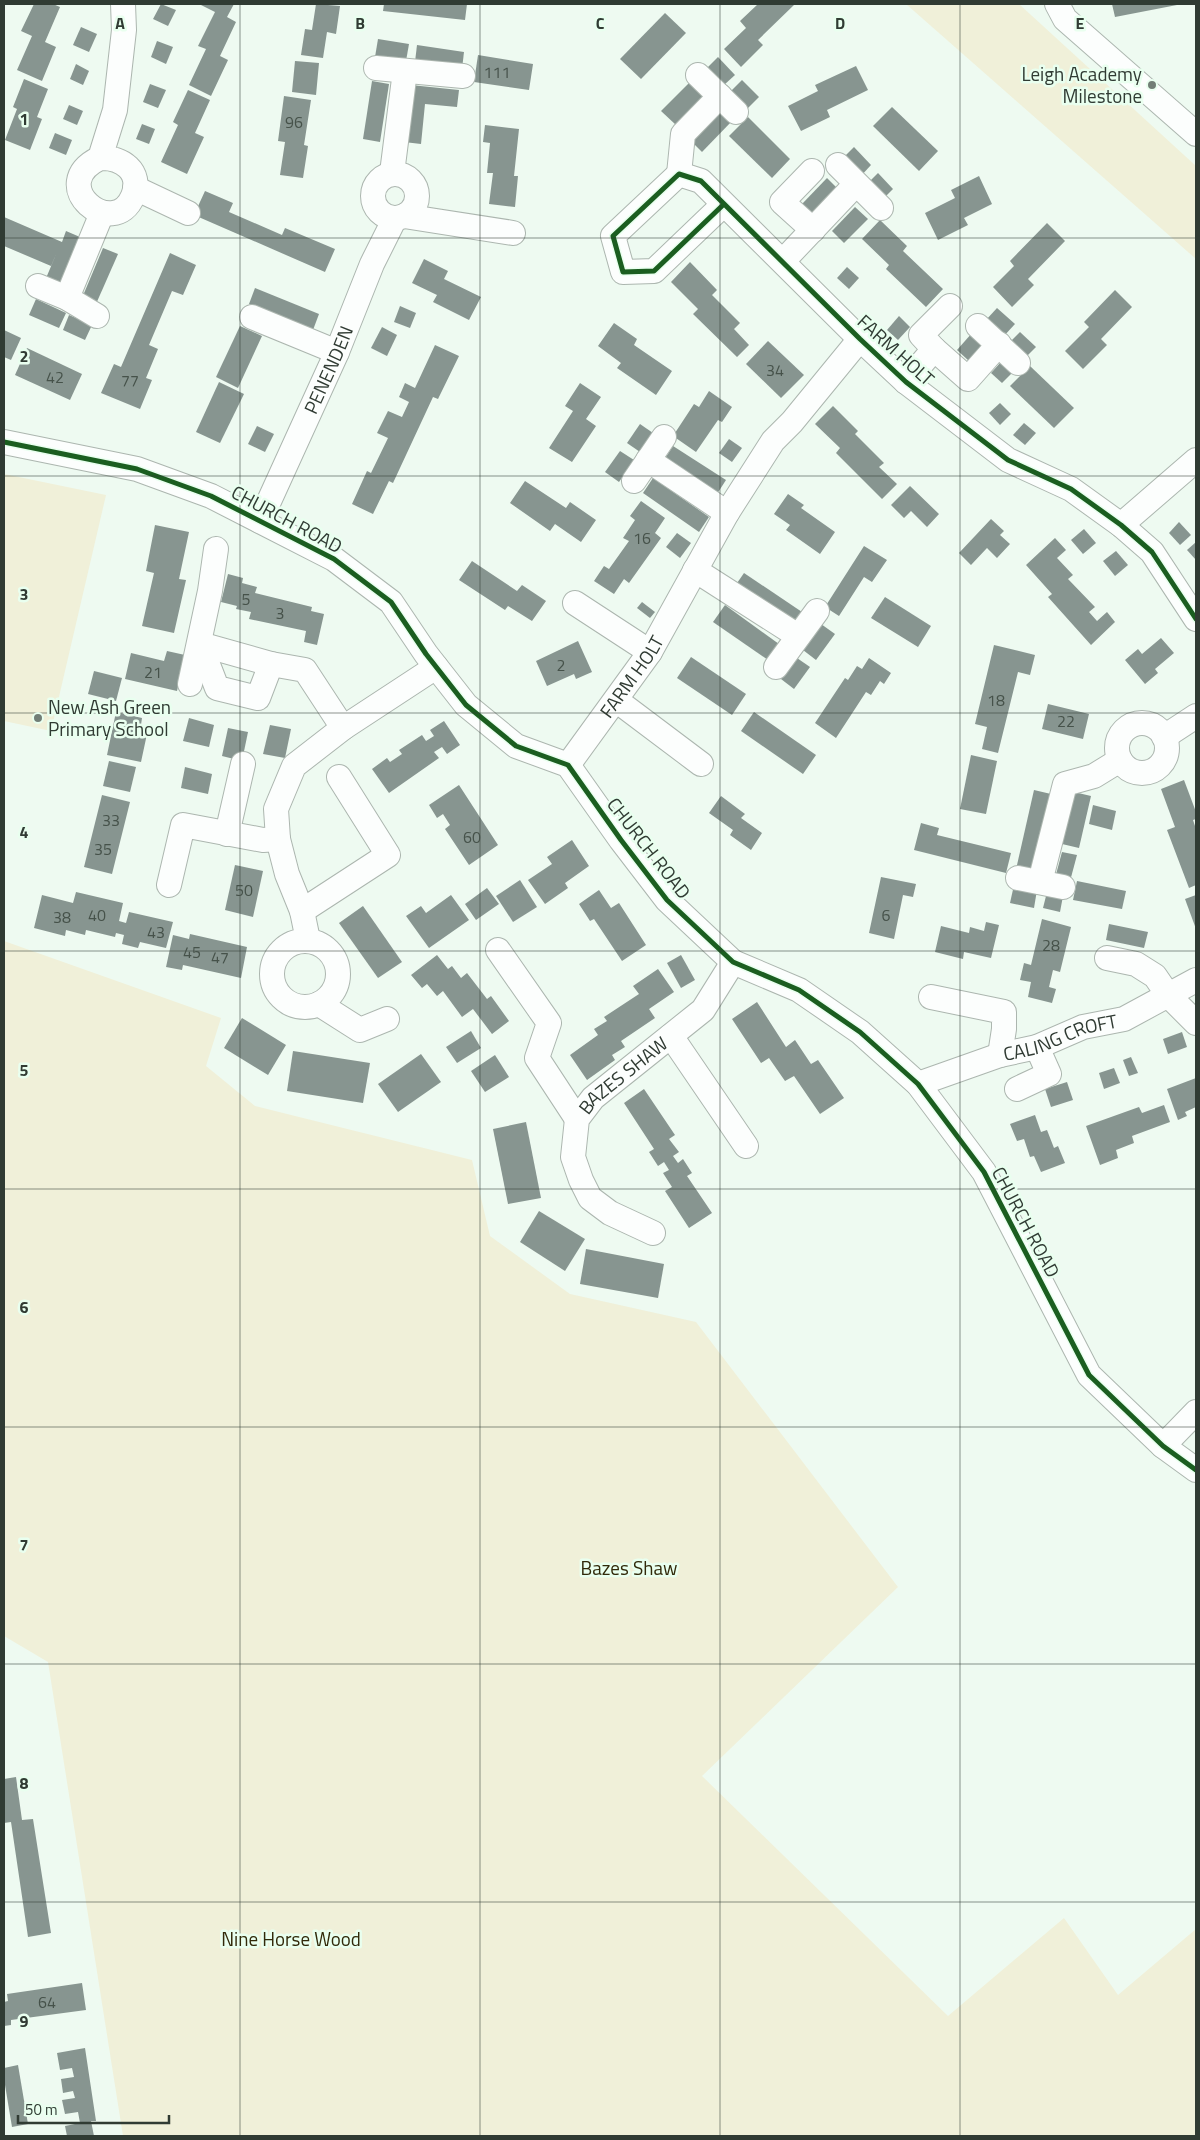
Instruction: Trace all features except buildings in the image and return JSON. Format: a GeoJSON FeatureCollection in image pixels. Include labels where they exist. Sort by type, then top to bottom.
{"type":"FeatureCollection","features":[{"type":"Feature","properties":{"kind":"street"},"geometry":{"type":"LineString","coordinates":[[100,158],[114,110],[124,30],[123,4]]}},
{"type":"Feature","properties":{"kind":"street"},"geometry":{"type":"LineString","coordinates":[[1057,4],[1065,19],[1196,134]]}},
{"type":"Feature","properties":{"kind":"street"},"geometry":{"type":"LineString","coordinates":[[376,68],[463,76]]}},
{"type":"Feature","properties":{"kind":"street"},"geometry":{"type":"LineString","coordinates":[[404,71],[392,173],[376,183],[373,198],[376,207],[381,213],[400,217],[514,233]]}},
{"type":"Feature","properties":{"kind":"street"},"geometry":{"type":"LineString","coordinates":[[698,75],[728,104],[683,134],[679,174],[613,236],[623,272],[654,271],[723,205]]}},
{"type":"Feature","properties":{"kind":"street"},"geometry":{"type":"LineString","coordinates":[[100,158],[112,158],[121,161],[128,167],[134,175],[135,188],[133,197],[121,210],[112,213],[102,213],[90,208],[79,188],[80,178],[84,169],[91,162],[100,158]]}},
{"type":"Feature","properties":{"kind":"street"},"geometry":{"type":"LineString","coordinates":[[838,165],[881,208]]}},
{"type":"Feature","properties":{"kind":"street"},"geometry":{"type":"LineString","coordinates":[[812,171],[782,202],[813,230]]}},
{"type":"Feature","properties":{"kind":"street","name":"PENENDEN"},"geometry":{"type":"LineString","coordinates":[[260,521],[337,352],[372,264],[400,217],[415,206],[417,190],[410,179],[403,175],[392,173]]}},
{"type":"Feature","properties":{"kind":"street","name":"FARM HOLT"},"geometry":{"type":"LineString","coordinates":[[679,174],[701,181],[860,340],[906,382],[1008,460],[1071,488],[1121,525]]}},
{"type":"Feature","properties":{"kind":"street"},"geometry":{"type":"LineString","coordinates":[[783,261],[856,184]]}},
{"type":"Feature","properties":{"kind":"street"},"geometry":{"type":"LineString","coordinates":[[135,188],[188,212]]}},
{"type":"Feature","properties":{"kind":"street"},"geometry":{"type":"LineString","coordinates":[[67,298],[102,213]]}},
{"type":"Feature","properties":{"kind":"street"},"geometry":{"type":"LineString","coordinates":[[38,286],[67,298],[97,316]]}},
{"type":"Feature","properties":{"kind":"street"},"geometry":{"type":"LineString","coordinates":[[950,306],[921,335],[968,379],[999,344]]}},
{"type":"Feature","properties":{"kind":"street"},"geometry":{"type":"LineString","coordinates":[[252,317],[337,352]]}},
{"type":"Feature","properties":{"kind":"street"},"geometry":{"type":"LineString","coordinates":[[978,326],[1018,363]]}},
{"type":"Feature","properties":{"kind":"street","name":"FARM HOLT"},"geometry":{"type":"LineString","coordinates":[[568,765],[650,652],[727,513],[773,441],[792,422],[860,340]]}},
{"type":"Feature","properties":{"kind":"street"},"geometry":{"type":"LineString","coordinates":[[906,382],[934,349]]}},
{"type":"Feature","properties":{"kind":"street"},"geometry":{"type":"LineString","coordinates":[[634,481],[664,437]]}},
{"type":"Feature","properties":{"kind":"street","name":"CHURCH ROAD"},"geometry":{"type":"LineString","coordinates":[[4,442],[137,469],[211,496],[334,559],[391,602],[436,667],[466,705],[516,746],[568,765],[621,840],[667,900],[733,962],[799,990],[860,1032],[918,1084],[984,1172],[1089,1375],[1164,1446],[1196,1470]]}},
{"type":"Feature","properties":{"kind":"street"},"geometry":{"type":"LineString","coordinates":[[648,460],[727,513]]}},
{"type":"Feature","properties":{"kind":"street"},"geometry":{"type":"LineString","coordinates":[[1196,460],[1121,525],[1152,552],[1196,619]]}},
{"type":"Feature","properties":{"kind":"street"},"geometry":{"type":"LineString","coordinates":[[190,684],[200,644],[216,549]]}},
{"type":"Feature","properties":{"kind":"street"},"geometry":{"type":"LineString","coordinates":[[695,570],[798,636]]}},
{"type":"Feature","properties":{"kind":"street"},"geometry":{"type":"LineString","coordinates":[[575,603],[650,652]]}},
{"type":"Feature","properties":{"kind":"street"},"geometry":{"type":"LineString","coordinates":[[776,667],[816,611]]}},
{"type":"Feature","properties":{"kind":"street"},"geometry":{"type":"LineString","coordinates":[[200,644],[271,664],[305,670],[343,728]]}},
{"type":"Feature","properties":{"kind":"street"},"geometry":{"type":"LineString","coordinates":[[200,644],[217,688],[258,698],[271,664]]}},
{"type":"Feature","properties":{"kind":"street"},"geometry":{"type":"LineString","coordinates":[[308,940],[302,911],[287,874],[278,839],[276,809],[294,766],[343,728],[436,667]]}},
{"type":"Feature","properties":{"kind":"street"},"geometry":{"type":"LineString","coordinates":[[616,700],[701,764]]}},
{"type":"Feature","properties":{"kind":"street"},"geometry":{"type":"LineString","coordinates":[[1164,738],[1196,716]]}},
{"type":"Feature","properties":{"kind":"street"},"geometry":{"type":"LineString","coordinates":[[1146,724],[1155,727],[1164,738],[1166,755],[1155,770],[1147,773],[1135,773],[1127,769],[1120,760],[1117,744],[1124,730],[1132,726],[1146,724]]}},
{"type":"Feature","properties":{"kind":"street"},"geometry":{"type":"LineString","coordinates":[[1063,887],[1029,880],[1065,784],[1094,776],[1120,760]]}},
{"type":"Feature","properties":{"kind":"street"},"geometry":{"type":"LineString","coordinates":[[227,834],[243,764]]}},
{"type":"Feature","properties":{"kind":"street"},"geometry":{"type":"LineString","coordinates":[[302,911],[388,855],[339,777]]}},
{"type":"Feature","properties":{"kind":"street"},"geometry":{"type":"LineString","coordinates":[[168,885],[182,825],[263,840],[278,839]]}},
{"type":"Feature","properties":{"kind":"street"},"geometry":{"type":"LineString","coordinates":[[308,940],[321,944],[330,951],[336,961],[339,974],[336,986],[331,996],[319,1004],[308,1007],[288,1003],[279,995],[274,985],[272,975],[273,963],[278,953],[296,941],[308,940]]}},
{"type":"Feature","properties":{"kind":"street"},"geometry":{"type":"LineString","coordinates":[[498,950],[549,1023],[537,1058],[577,1119]]}},
{"type":"Feature","properties":{"kind":"street"},"geometry":{"type":"LineString","coordinates":[[1107,958],[1136,964],[1155,976],[1168,995],[1196,1023]]}},
{"type":"Feature","properties":{"kind":"street","name":"BAZES SHAW"},"geometry":{"type":"LineString","coordinates":[[653,1233],[610,1213],[590,1198],[580,1180],[574,1157],[577,1119],[593,1098],[703,1010],[733,962]]}},
{"type":"Feature","properties":{"kind":"street","name":"CALING CROFT"},"geometry":{"type":"LineString","coordinates":[[918,1084],[1000,1055],[1037,1047],[1083,1027],[1124,1019],[1196,980]]}},
{"type":"Feature","properties":{"kind":"street"},"geometry":{"type":"LineString","coordinates":[[930,997],[1004,1012],[1004,1029],[1000,1055]]}},
{"type":"Feature","properties":{"kind":"street"},"geometry":{"type":"LineString","coordinates":[[319,1004],[360,1030],[387,1019]]}},
{"type":"Feature","properties":{"kind":"street"},"geometry":{"type":"LineString","coordinates":[[671,1036],[746,1146]]}},
{"type":"Feature","properties":{"kind":"street"},"geometry":{"type":"LineString","coordinates":[[1017,1088],[1048,1074],[1037,1047]]}},
{"type":"Feature","properties":{"kind":"street"},"geometry":{"type":"LineString","coordinates":[[1164,1446],[1196,1412]]}},
{"type":"Feature","properties":{"kind":"green space"},"geometry":{"type":"Polygon","coordinates":[[[906,4],[1019,4],[1196,166],[1196,259],[906,4]]]}},
{"type":"Feature","properties":{"kind":"green space"},"geometry":{"type":"Polygon","coordinates":[[[4,474],[106,495],[51,731],[4,721],[4,474]]]}},
{"type":"Feature","properties":{"kind":"green space"},"geometry":{"type":"Polygon","coordinates":[[[4,941],[221,1018],[206,1066],[255,1106],[472,1160],[490,1236],[570,1294],[696,1322],[898,1587],[702,1776],[948,2016],[1064,1918],[1118,1995],[1196,1929],[1196,2136],[123,2136],[48,1662],[4,1636],[4,941]]]}},
{"type":"Feature","properties":{"kind":"cycle path"},"geometry":{"type":"LineString","coordinates":[[723,205],[654,271],[623,272],[613,236],[679,174],[701,181],[860,339],[906,382],[1008,460],[1071,489],[1121,525],[1152,552],[1196,619]]}},
{"type":"Feature","properties":{"kind":"cycle path"},"geometry":{"type":"LineString","coordinates":[[4,442],[137,469],[211,496],[334,559],[391,602],[426,654],[466,705],[516,746],[568,765],[621,840],[667,900],[733,962],[799,990],[860,1032],[918,1084],[984,1172],[1089,1375],[1163,1446],[1196,1470]]}},
{"type":"Feature","properties":{"kind":"place","name":"Leigh Academy Milestone"},"geometry":{"type":"Point","coordinates":[1152,85]}},
{"type":"Feature","properties":{"kind":"place","name":"New Ash Green Primary School"},"geometry":{"type":"Point","coordinates":[38,718]}},
{"type":"Feature","properties":{"kind":"park label","name":"Bazes Shaw"},"geometry":{"type":"Point","coordinates":[629,1568]}},
{"type":"Feature","properties":{"kind":"park label","name":"Nine Horse Wood"},"geometry":{"type":"Point","coordinates":[291,1939]}}]}
